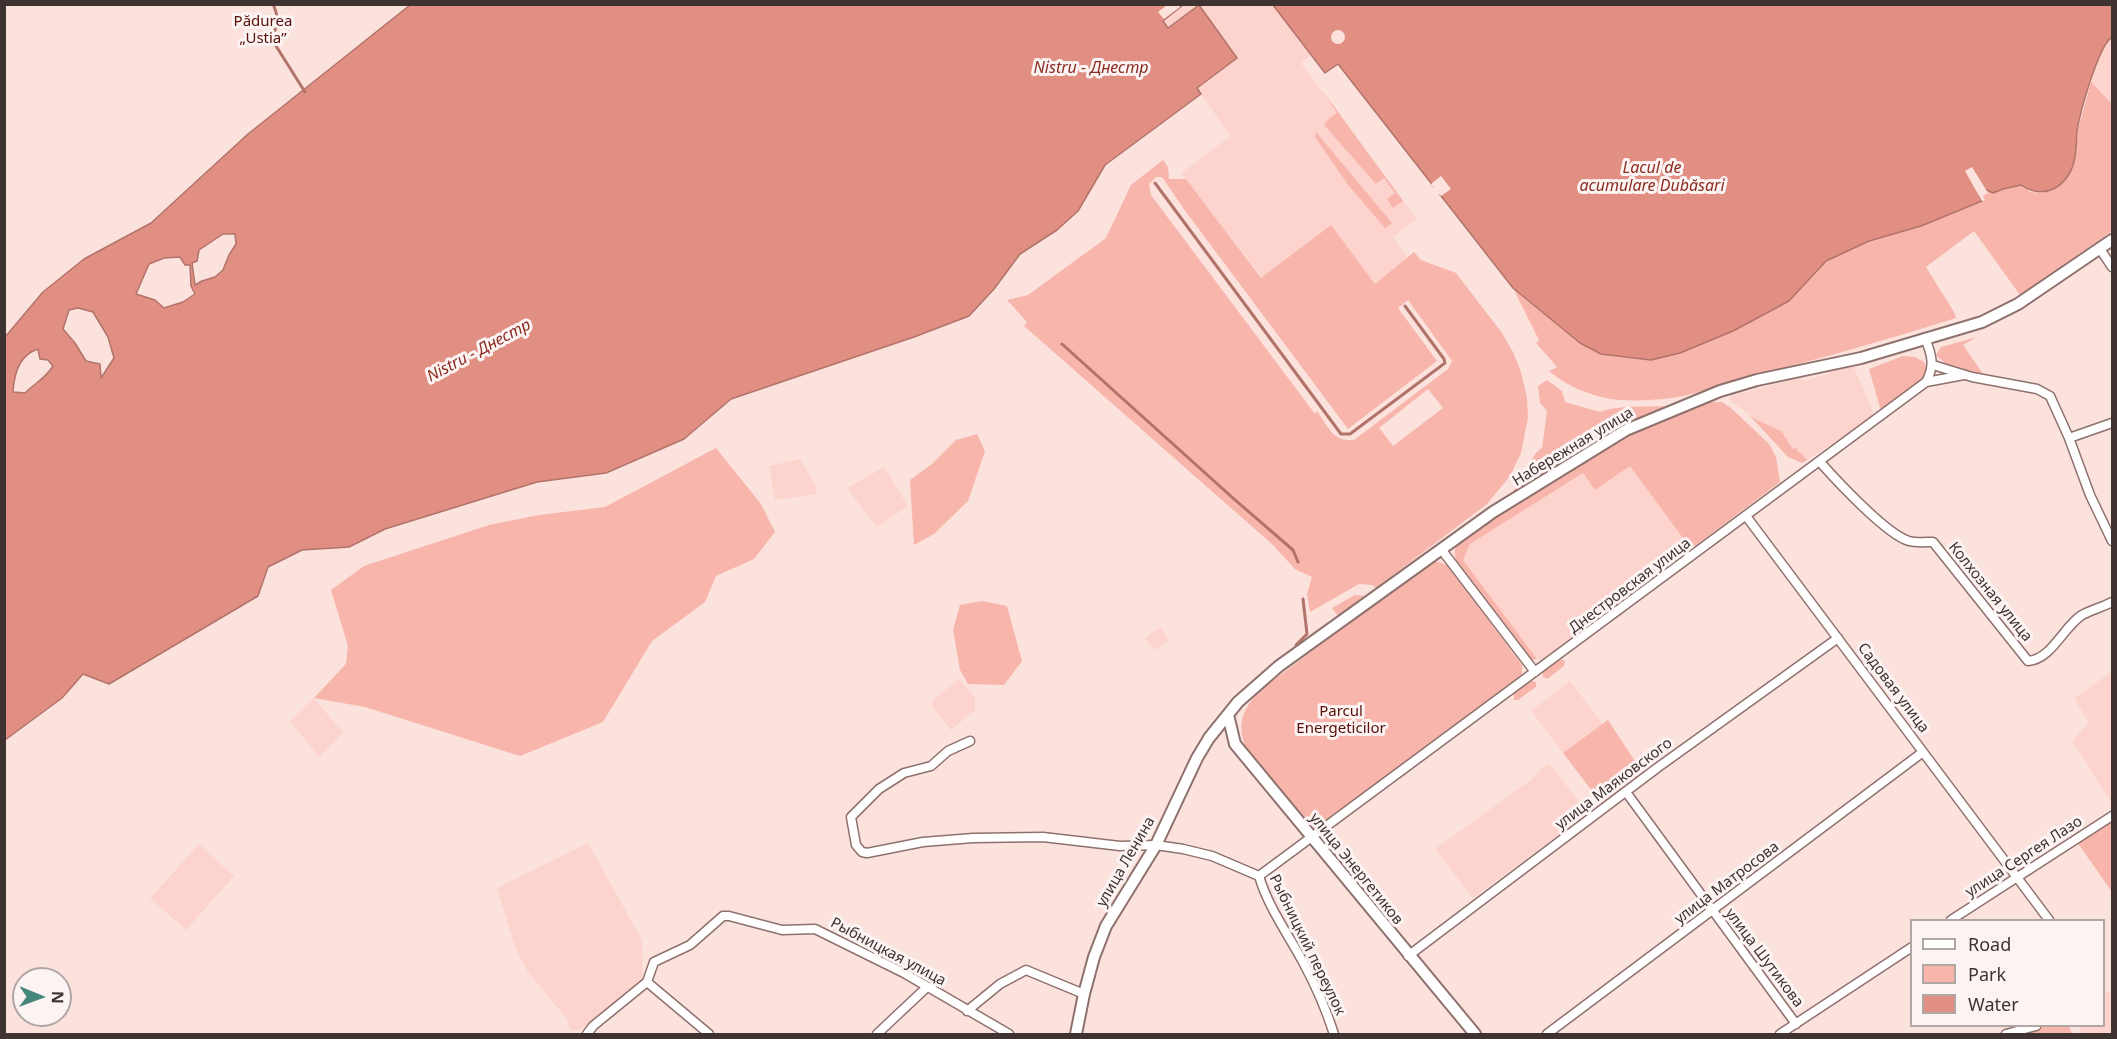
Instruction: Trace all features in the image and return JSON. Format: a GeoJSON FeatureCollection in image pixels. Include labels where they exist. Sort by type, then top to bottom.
{"type":"FeatureCollection","features":[{"type":"Feature","properties":{"kind":"street","name":"Набережная улица"},"geometry":{"type":"LineString","coordinates":[[1228,715],[1252,687],[1279,666],[1502,506],[1612,438],[1649,419],[1719,391],[1757,380],[1861,358],[1982,322],[2001,314],[2112,240]]}},
{"type":"Feature","properties":{"kind":"street"},"geometry":{"type":"LineString","coordinates":[[2100,249],[2112,267]]}},
{"type":"Feature","properties":{"kind":"street"},"geometry":{"type":"LineString","coordinates":[[1925,338],[1933,365],[1926,382]]}},
{"type":"Feature","properties":{"kind":"street"},"geometry":{"type":"LineString","coordinates":[[1933,365],[1965,375],[2037,389],[2050,396],[2069,438],[2090,495],[2112,541]]}},
{"type":"Feature","properties":{"kind":"street"},"geometry":{"type":"LineString","coordinates":[[1926,382],[1965,375]]}},
{"type":"Feature","properties":{"kind":"street","name":"Днестровская улица"},"geometry":{"type":"LineString","coordinates":[[1259,876],[1926,382]]}},
{"type":"Feature","properties":{"kind":"street"},"geometry":{"type":"LineString","coordinates":[[2069,438],[2112,423]]}},
{"type":"Feature","properties":{"kind":"street","name":"Колхозная улица"},"geometry":{"type":"LineString","coordinates":[[1820,462],[1853,498],[1896,534],[1908,541],[1933,542],[2028,661],[2035,660],[2047,651],[2081,616],[2112,602]]}},
{"type":"Feature","properties":{"kind":"street","name":"Садовая улица"},"geometry":{"type":"LineString","coordinates":[[1746,516],[2048,919]]}},
{"type":"Feature","properties":{"kind":"street"},"geometry":{"type":"LineString","coordinates":[[1442,549],[1534,672]]}},
{"type":"Feature","properties":{"kind":"street","name":"улица Маяковского"},"geometry":{"type":"LineString","coordinates":[[1408,956],[1758,694],[1839,638]]}},
{"type":"Feature","properties":{"kind":"street","name":"улица Энергетиков"},"geometry":{"type":"LineString","coordinates":[[1228,715],[1235,744],[1475,1035]]}},
{"type":"Feature","properties":{"kind":"street","name":"улица Ленина"},"geometry":{"type":"LineString","coordinates":[[1076,1035],[1094,957],[1106,926],[1156,844],[1197,758],[1209,738],[1228,715]]}},
{"type":"Feature","properties":{"kind":"street","name":"Рыбницкий переулок"},"geometry":{"type":"LineString","coordinates":[[970,741],[948,752],[931,766],[904,773],[879,789],[850,817],[856,845],[862,852],[884,851],[923,842],[974,838],[1043,837],[1120,846],[1156,844],[1212,856],[1259,876],[1264,893],[1304,963],[1324,1004],[1334,1035]]}},
{"type":"Feature","properties":{"kind":"street","name":"улица Матросова"},"geometry":{"type":"LineString","coordinates":[[1547,1035],[1923,752]]}},
{"type":"Feature","properties":{"kind":"street","name":"улица Шутикова"},"geometry":{"type":"LineString","coordinates":[[1626,792],[1796,1024]]}},
{"type":"Feature","properties":{"kind":"street","name":"улица Сергея Лазо"},"geometry":{"type":"LineString","coordinates":[[1954,919],[2112,816]]}},
{"type":"Feature","properties":{"kind":"street","name":"Рыбницкая улица"},"geometry":{"type":"LineString","coordinates":[[646,982],[654,962],[690,945],[723,916],[729,916],[783,930],[814,929],[927,987],[1009,1035]]}},
{"type":"Feature","properties":{"kind":"street"},"geometry":{"type":"LineString","coordinates":[[1780,1035],[1910,948]]}},
{"type":"Feature","properties":{"kind":"street"},"geometry":{"type":"LineString","coordinates":[[967,1011],[1000,984],[1026,970],[1084,994]]}},
{"type":"Feature","properties":{"kind":"street"},"geometry":{"type":"LineString","coordinates":[[587,1035],[593,1026],[646,982],[709,1035]]}},
{"type":"Feature","properties":{"kind":"street"},"geometry":{"type":"LineString","coordinates":[[877,1035],[927,987]]}},
{"type":"Feature","properties":{"kind":"street"},"geometry":{"type":"LineString","coordinates":[[2006,1035],[2033,1027]]}},
{"type":"Feature","properties":{"kind":"shaded area"},"geometry":{"type":"Polygon","coordinates":[[[1183,5],[1198,5],[1168,28],[1162,21],[1183,5]]]}},
{"type":"Feature","properties":{"kind":"shaded area"},"geometry":{"type":"Polygon","coordinates":[[[1199,5],[1273,5],[1311,55],[1301,63],[1417,219],[1393,237],[1407,257],[1375,284],[1331,225],[1262,278],[1181,173],[1231,136],[1197,89],[1199,5]]]}},
{"type":"Feature","properties":{"kind":"shaded area"},"geometry":{"type":"Polygon","coordinates":[[[2112,37],[2112,104],[2091,82],[2101,51],[2112,37]]]}},
{"type":"Feature","properties":{"kind":"shaded area"},"geometry":{"type":"Polygon","coordinates":[[[1853,365],[1873,412],[1872,418],[1807,460],[1801,452],[1793,449],[1781,431],[1757,420],[1729,400],[1731,396],[1796,379],[1807,380],[1830,373],[1834,369],[1853,365]]]}},
{"type":"Feature","properties":{"kind":"shaded area"},"geometry":{"type":"Polygon","coordinates":[[[800,459],[817,488],[816,494],[775,500],[769,466],[800,459]]]}},
{"type":"Feature","properties":{"kind":"shaded area"},"geometry":{"type":"Polygon","coordinates":[[[1630,465],[1691,549],[1542,660],[1537,659],[1463,560],[1470,544],[1583,473],[1595,490],[1630,465]]]}},
{"type":"Feature","properties":{"kind":"shaded area"},"geometry":{"type":"Polygon","coordinates":[[[884,467],[908,506],[877,527],[847,488],[884,467]]]}},
{"type":"Feature","properties":{"kind":"shaded area"},"geometry":{"type":"Polygon","coordinates":[[[1161,627],[1169,640],[1154,650],[1145,638],[1161,627]]]}},
{"type":"Feature","properties":{"kind":"shaded area"},"geometry":{"type":"Polygon","coordinates":[[[2112,672],[2112,804],[2072,741],[2089,723],[2074,698],[2112,672]]]}},
{"type":"Feature","properties":{"kind":"shaded area"},"geometry":{"type":"Polygon","coordinates":[[[959,679],[975,698],[975,710],[951,730],[932,706],[933,700],[959,679]]]}},
{"type":"Feature","properties":{"kind":"shaded area"},"geometry":{"type":"Polygon","coordinates":[[[1570,681],[1603,724],[1563,753],[1531,711],[1570,681]]]}},
{"type":"Feature","properties":{"kind":"shaded area"},"geometry":{"type":"Polygon","coordinates":[[[314,698],[343,733],[319,757],[290,721],[314,698]]]}},
{"type":"Feature","properties":{"kind":"shaded area"},"geometry":{"type":"Polygon","coordinates":[[[1549,763],[1588,813],[1473,898],[1435,849],[1532,779],[1549,763]]]}},
{"type":"Feature","properties":{"kind":"shaded area"},"geometry":{"type":"Polygon","coordinates":[[[588,843],[642,940],[643,979],[582,1029],[571,1031],[566,1018],[528,972],[515,947],[497,888],[588,843]]]}},
{"type":"Feature","properties":{"kind":"shaded area"},"geometry":{"type":"Polygon","coordinates":[[[199,844],[234,876],[186,930],[150,898],[199,844]]]}},
{"type":"Feature","properties":{"kind":"shaded area"},"geometry":{"type":"Polygon","coordinates":[[[2112,991],[2112,1034],[2082,1034],[2079,1027],[2105,1027],[2105,993],[2112,991]]]}},
{"type":"Feature","properties":{"kind":"green space"},"geometry":{"type":"Polygon","coordinates":[[[2091,82],[2112,104],[2112,231],[2020,295],[1974,231],[1926,267],[1956,318],[1680,397],[1650,400],[1611,399],[1570,385],[1549,371],[1557,367],[1536,343],[1539,340],[1513,288],[1580,343],[1601,354],[1680,353],[1733,331],[1789,301],[1826,261],[1869,241],[1921,226],[1982,202],[1978,195],[1988,190],[1993,193],[2021,185],[2030,192],[2041,193],[2052,190],[2076,153],[2078,130],[2091,82]]]}},
{"type":"Feature","properties":{"kind":"green space"},"geometry":{"type":"Polygon","coordinates":[[[1322,90],[1403,201],[1393,208],[1387,199],[1395,193],[1384,178],[1376,184],[1324,125],[1337,113],[1322,90]]]}},
{"type":"Feature","properties":{"kind":"green space"},"geometry":{"type":"Polygon","coordinates":[[[1316,132],[1392,223],[1385,228],[1349,186],[1315,137],[1316,132]]]}},
{"type":"Feature","properties":{"kind":"green space"},"geometry":{"type":"Polygon","coordinates":[[[1163,160],[1168,167],[1169,179],[1186,179],[1261,278],[1331,225],[1375,284],[1414,252],[1421,260],[1456,273],[1502,333],[1513,352],[1521,372],[1527,398],[1528,418],[1521,453],[1510,476],[1487,504],[1376,588],[1373,585],[1359,584],[1310,612],[1307,594],[1312,577],[1295,569],[1273,545],[1024,326],[1027,322],[1007,300],[1028,295],[1106,238],[1131,185],[1163,160]],[[1156,177],[1149,184],[1151,195],[1315,414],[1317,411],[1336,436],[1341,439],[1354,440],[1448,369],[1452,361],[1408,300],[1398,308],[1437,361],[1348,429],[1162,177],[1156,177]],[[1428,389],[1379,428],[1393,446],[1443,408],[1428,389]]]}},
{"type":"Feature","properties":{"kind":"green space"},"geometry":{"type":"Polygon","coordinates":[[[1977,337],[1963,345],[1983,374],[1947,365],[1936,355],[1941,347],[1977,337]]]}},
{"type":"Feature","properties":{"kind":"green space"},"geometry":{"type":"Polygon","coordinates":[[[1903,356],[1915,357],[1924,362],[1928,371],[1913,388],[1881,411],[1869,369],[1903,356]]]}},
{"type":"Feature","properties":{"kind":"green space"},"geometry":{"type":"Polygon","coordinates":[[[1547,380],[1562,391],[1565,402],[1600,412],[1623,407],[1667,406],[1609,434],[1598,432],[1560,454],[1554,468],[1510,497],[1530,463],[1542,448],[1547,411],[1540,403],[1538,386],[1547,380]]]}},
{"type":"Feature","properties":{"kind":"green space"},"geometry":{"type":"Polygon","coordinates":[[[1706,402],[1722,402],[1731,408],[1769,444],[1776,457],[1780,482],[1691,549],[1630,466],[1595,490],[1583,473],[1470,544],[1463,560],[1537,659],[1531,660],[1456,561],[1455,550],[1460,540],[1623,436],[1706,402]]]}},
{"type":"Feature","properties":{"kind":"green space"},"geometry":{"type":"Polygon","coordinates":[[[1749,415],[1781,431],[1793,449],[1796,448],[1807,460],[1802,463],[1788,457],[1749,415]]]}},
{"type":"Feature","properties":{"kind":"green space"},"geometry":{"type":"Polygon","coordinates":[[[977,434],[985,451],[968,501],[934,534],[914,545],[910,480],[932,464],[956,440],[977,434]]]}},
{"type":"Feature","properties":{"kind":"green space"},"geometry":{"type":"Polygon","coordinates":[[[716,448],[761,504],[775,532],[754,559],[716,576],[705,602],[652,641],[603,722],[520,756],[365,707],[314,698],[346,664],[348,646],[331,590],[364,566],[489,525],[539,515],[605,507],[716,448]]]}},
{"type":"Feature","properties":{"kind":"green space","name":"Parcul Energeticilor"},"geometry":{"type":"Polygon","coordinates":[[[1431,562],[1447,565],[1522,665],[1522,676],[1319,829],[1311,828],[1247,750],[1242,730],[1244,714],[1253,699],[1267,685],[1431,562]]]}},
{"type":"Feature","properties":{"kind":"green space"},"geometry":{"type":"Polygon","coordinates":[[[1355,595],[1364,596],[1338,616],[1332,608],[1355,595]]]}},
{"type":"Feature","properties":{"kind":"green space"},"geometry":{"type":"Polygon","coordinates":[[[982,601],[1007,606],[1022,661],[1004,685],[968,684],[960,670],[953,630],[960,605],[982,601]]]}},
{"type":"Feature","properties":{"kind":"green space"},"geometry":{"type":"Polygon","coordinates":[[[1560,659],[1565,661],[1564,666],[1547,679],[1543,677],[1543,672],[1560,659]]]}},
{"type":"Feature","properties":{"kind":"green space"},"geometry":{"type":"Polygon","coordinates":[[[1531,681],[1536,682],[1536,687],[1518,700],[1514,700],[1514,693],[1531,681]]]}},
{"type":"Feature","properties":{"kind":"green space"},"geometry":{"type":"Polygon","coordinates":[[[1608,720],[1642,772],[1602,804],[1563,753],[1608,720]]]}},
{"type":"Feature","properties":{"kind":"green space"},"geometry":{"type":"Polygon","coordinates":[[[2112,821],[2112,892],[2077,842],[2112,821]]]}},
{"type":"Feature","properties":{"kind":"green space"},"geometry":{"type":"Polygon","coordinates":[[[2042,1027],[2069,1027],[2072,1034],[2026,1034],[2042,1027]]]}},
{"type":"Feature","properties":{"kind":"water","name":"Lacul de acumulare Dubăsari"},"geometry":{"type":"Polygon","coordinates":[[[2112,4],[2112,37],[2101,53],[2086,96],[2077,131],[2076,154],[2072,168],[2068,176],[2057,187],[2044,192],[2021,185],[1993,193],[1987,190],[1979,195],[1982,201],[1921,226],[1869,241],[1826,261],[1789,301],[1733,331],[1680,353],[1651,360],[1601,354],[1580,343],[1513,288],[1338,64],[1325,73],[1273,5],[2112,4]]]}},
{"type":"Feature","properties":{"kind":"water","name":"Nistru - Днестр"},"geometry":{"type":"Polygon","coordinates":[[[410,5],[1183,5],[1163,21],[1168,28],[1199,5],[1237,58],[1197,88],[1201,94],[1105,165],[1078,211],[1057,230],[1020,254],[994,289],[969,316],[731,399],[684,439],[606,473],[537,482],[385,529],[349,547],[302,550],[268,567],[258,596],[109,684],[83,674],[62,698],[5,740],[5,337],[43,292],[84,259],[151,223],[248,134],[410,5]],[[223,234],[199,250],[197,261],[192,263],[195,285],[215,277],[223,270],[236,244],[235,234],[223,234]],[[180,257],[164,258],[149,264],[136,294],[155,300],[164,308],[183,302],[195,294],[191,286],[190,265],[185,265],[180,257]],[[78,308],[69,310],[63,329],[86,361],[100,364],[101,378],[114,358],[108,337],[93,312],[78,308]],[[38,349],[22,360],[19,366],[13,392],[25,393],[53,366],[48,360],[40,359],[38,349]]]}},
{"type":"Feature","properties":{"kind":"pier"},"geometry":{"type":"Polygon","coordinates":[[[1167,5],[1179,5],[1180,7],[1164,19],[1158,12],[1167,5]]]}},
{"type":"Feature","properties":{"kind":"pier"},"geometry":{"type":"Polygon","coordinates":[[[1335,30],[1341,30],[1345,37],[1341,44],[1335,44],[1331,40],[1331,34],[1335,30]]]}},
{"type":"Feature","properties":{"kind":"pier"},"geometry":{"type":"Polygon","coordinates":[[[1972,167],[1988,193],[1983,196],[1985,200],[1982,201],[1965,171],[1972,167]]]}},
{"type":"Feature","properties":{"kind":"pier"},"geometry":{"type":"Polygon","coordinates":[[[1441,176],[1451,189],[1441,196],[1432,190],[1434,188],[1431,184],[1441,176]]]}},
{"type":"Feature","properties":{"kind":"waterway"},"geometry":{"type":"LineString","coordinates":[[273,4],[277,21],[271,38],[305,92]]}},
{"type":"Feature","properties":{"kind":"waterway"},"geometry":{"type":"LineString","coordinates":[[1155,183],[1341,434],[1350,434],[1445,363],[1405,306]]}},
{"type":"Feature","properties":{"kind":"waterway"},"geometry":{"type":"LineString","coordinates":[[1062,344],[1293,550],[1298,562]]}},
{"type":"Feature","properties":{"kind":"waterway"},"geometry":{"type":"LineString","coordinates":[[1296,645],[1307,634],[1303,599]]}},
{"type":"Feature","properties":{"kind":"park label","name":"Pădurea „Ustia”"},"geometry":{"type":"Point","coordinates":[263,30]}}]}
